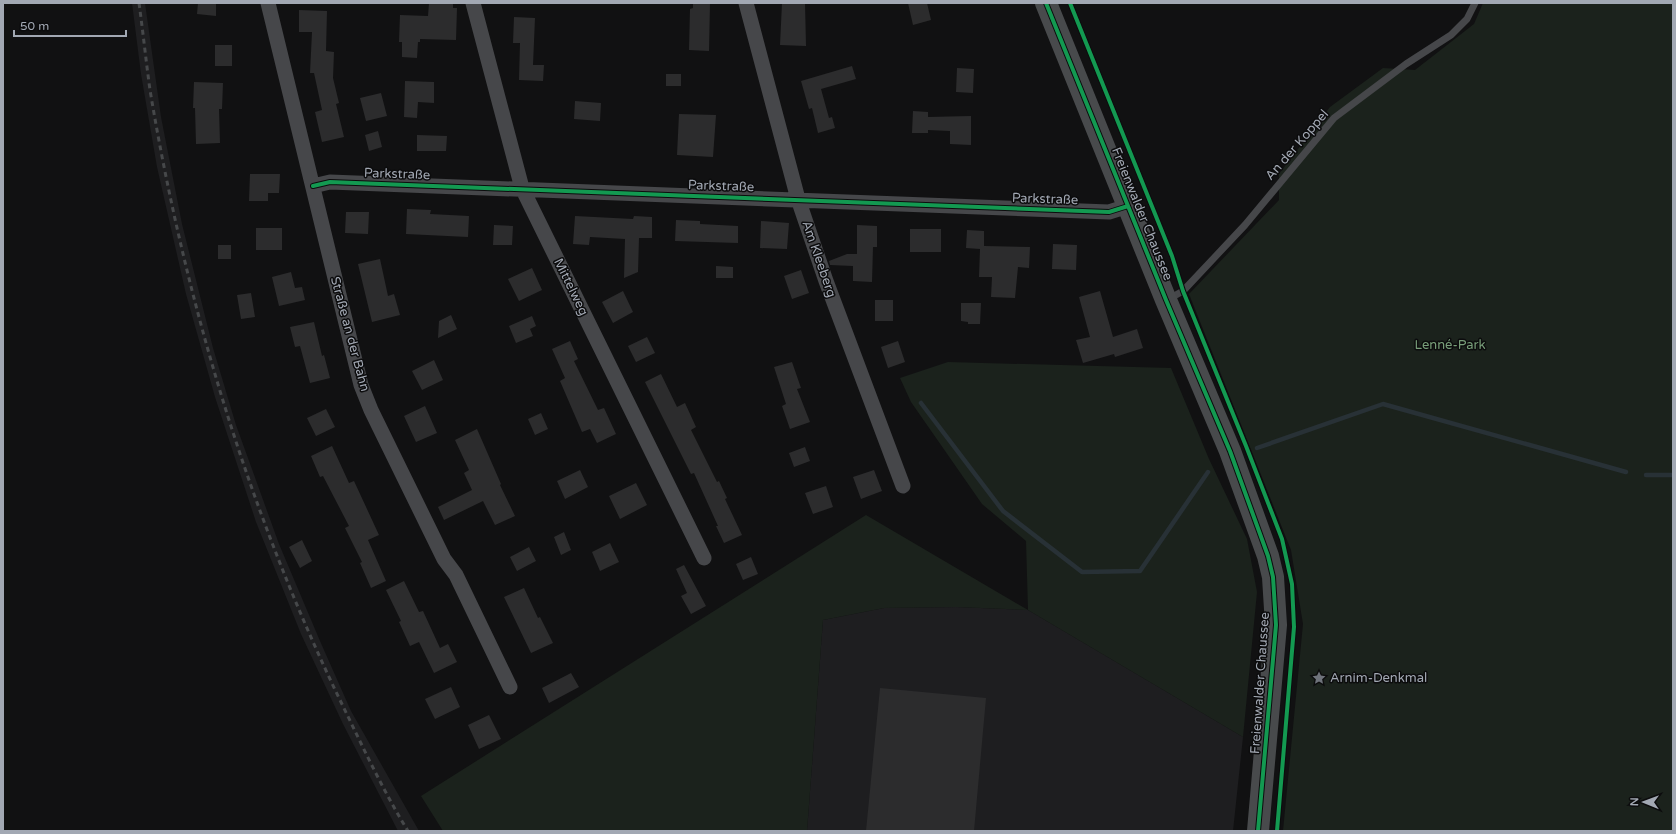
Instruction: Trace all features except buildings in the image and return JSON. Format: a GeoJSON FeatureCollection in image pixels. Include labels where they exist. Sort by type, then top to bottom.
{"type":"FeatureCollection","features":[{"type":"Feature","properties":{"kind":"main road","name":"Freienwalder Chaussee"},"geometry":{"type":"LineString","coordinates":[[1046,3],[1166,300],[1230,451],[1268,556],[1273,577],[1276,625],[1258,831]]}},
{"type":"Feature","properties":{"kind":"street","name":"Straße an der Bahn"},"geometry":{"type":"LineString","coordinates":[[268,3],[356,366],[371,410],[444,559],[456,575],[510,687]]}},
{"type":"Feature","properties":{"kind":"street","name":"Mittelweg"},"geometry":{"type":"LineString","coordinates":[[473,3],[522,188],[704,558]]}},
{"type":"Feature","properties":{"kind":"street","name":"Am Kleeberg"},"geometry":{"type":"LineString","coordinates":[[746,3],[798,199],[826,281],[903,486]]}},
{"type":"Feature","properties":{"kind":"street","name":"Parkstraße"},"geometry":{"type":"LineString","coordinates":[[313,186],[330,182],[522,188],[1111,212],[1128,206]]}},
{"type":"Feature","properties":{"kind":"lane","name":"An der Koppel"},"geometry":{"type":"LineString","coordinates":[[1166,300],[1183,292],[1245,224],[1334,118],[1406,64],[1451,35],[1467,20],[1475,3]]}},
{"type":"Feature","properties":{"kind":"shaded area"},"geometry":{"type":"Polygon","coordinates":[[[132,3],[145,3],[161,117],[182,224],[213,348],[236,425],[279,544],[351,711],[419,831],[398,831],[343,724],[301,634],[256,522],[215,397],[186,294],[157,167],[141,74],[132,3]]]}},
{"type":"Feature","properties":{"kind":"shaded area"},"geometry":{"type":"Polygon","coordinates":[[[956,607],[1028,610],[1243,737],[1233,831],[807,831],[823,620],[884,608],[956,607]]]}},
{"type":"Feature","properties":{"kind":"green space","name":"Lenné-Park"},"geometry":{"type":"Polygon","coordinates":[[[1483,3],[1673,3],[1673,831],[1283,831],[1303,624],[1291,550],[1189,294],[1279,200],[1279,174],[1330,107],[1383,68],[1415,70],[1474,24],[1483,3]]]}},
{"type":"Feature","properties":{"kind":"green space"},"geometry":{"type":"Polygon","coordinates":[[[948,362],[1171,368],[1209,459],[1247,539],[1257,592],[1243,737],[1028,610],[1026,541],[982,504],[911,402],[900,378],[948,362]]]}},
{"type":"Feature","properties":{"kind":"green space"},"geometry":{"type":"Polygon","coordinates":[[[866,515],[1028,610],[956,607],[884,608],[823,620],[807,831],[443,831],[421,796],[866,515]]]}},
{"type":"Feature","properties":{"kind":"waterway"},"geometry":{"type":"LineString","coordinates":[[921,403],[1003,511],[1082,572],[1140,571],[1208,472]]}},
{"type":"Feature","properties":{"kind":"waterway"},"geometry":{"type":"LineString","coordinates":[[1257,448],[1383,404],[1626,472]]}},
{"type":"Feature","properties":{"kind":"waterway"},"geometry":{"type":"LineString","coordinates":[[1646,475],[1673,475]]}},
{"type":"Feature","properties":{"kind":"railway"},"geometry":{"type":"LineString","coordinates":[[139,3],[150,90],[164,169],[181,247],[223,401],[248,477],[306,626],[372,766],[408,831]]}},
{"type":"Feature","properties":{"kind":"cycle path"},"geometry":{"type":"LineString","coordinates":[[1046,3],[1166,300],[1230,451],[1268,556],[1273,577],[1276,625],[1258,831]]}},
{"type":"Feature","properties":{"kind":"cycle path"},"geometry":{"type":"LineString","coordinates":[[1070,3],[1172,256],[1183,291],[1282,539],[1292,584],[1294,627],[1277,831]]}},
{"type":"Feature","properties":{"kind":"cycle path"},"geometry":{"type":"LineString","coordinates":[[313,186],[330,182],[1109,212],[1128,206]]}},
{"type":"Feature","properties":{"kind":"place","name":"Arnim-Denkmal"},"geometry":{"type":"Point","coordinates":[1319,678]}}]}
